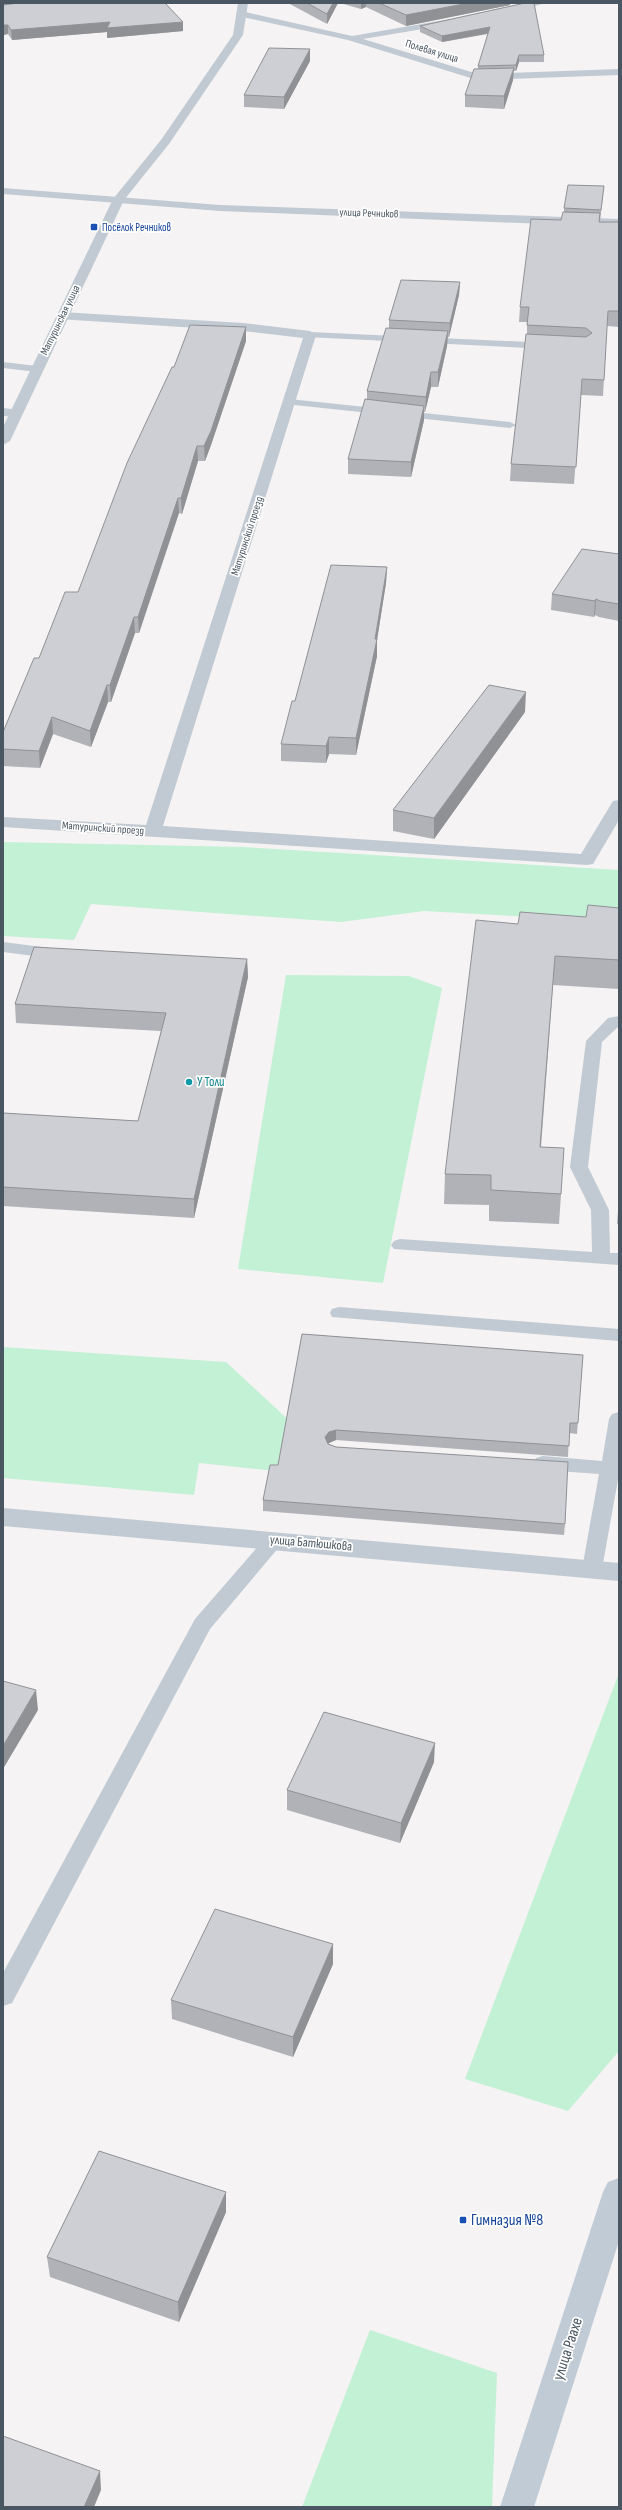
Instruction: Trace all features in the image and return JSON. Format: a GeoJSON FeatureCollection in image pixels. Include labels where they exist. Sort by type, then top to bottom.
{"type":"FeatureCollection","features":[{"type":"Feature","properties":{"kind":"main road","name":"улица Раахе"},"geometry":{"type":"LineString","coordinates":[[517,2507],[619,2192]]}},
{"type":"Feature","properties":{"kind":"street","name":"Матуринская улица"},"geometry":{"type":"LineString","coordinates":[[3,441],[10,413],[37,369],[119,199],[164,142],[238,35],[243,3]]}},
{"type":"Feature","properties":{"kind":"street"},"geometry":{"type":"LineString","coordinates":[[498,12],[541,3]]}},
{"type":"Feature","properties":{"kind":"street","name":"Полевая улица"},"geometry":{"type":"LineString","coordinates":[[241,14],[350,38],[477,77],[619,72]]}},
{"type":"Feature","properties":{"kind":"street"},"geometry":{"type":"LineString","coordinates":[[338,40],[461,20]]}},
{"type":"Feature","properties":{"kind":"street"},"geometry":{"type":"LineString","coordinates":[[3,191],[119,199]]}},
{"type":"Feature","properties":{"kind":"street","name":"улица Речников"},"geometry":{"type":"LineString","coordinates":[[119,199],[220,208],[619,223]]}},
{"type":"Feature","properties":{"kind":"street"},"geometry":{"type":"LineString","coordinates":[[62,316],[243,326],[310,335]]}},
{"type":"Feature","properties":{"kind":"street","name":"Матуринский проезд"},"geometry":{"type":"LineString","coordinates":[[3,822],[153,831],[310,335]]}},
{"type":"Feature","properties":{"kind":"street"},"geometry":{"type":"LineString","coordinates":[[153,831],[587,860],[619,805]]}},
{"type":"Feature","properties":{"kind":"street","name":"улица Батюшкова"},"geometry":{"type":"LineString","coordinates":[[3,1517],[275,1540],[619,1572]]}},
{"type":"Feature","properties":{"kind":"lane"},"geometry":{"type":"LineString","coordinates":[[310,335],[562,347]]}},
{"type":"Feature","properties":{"kind":"lane"},"geometry":{"type":"LineString","coordinates":[[3,365],[37,369]]}},
{"type":"Feature","properties":{"kind":"lane"},"geometry":{"type":"LineString","coordinates":[[289,402],[510,426]]}},
{"type":"Feature","properties":{"kind":"lane"},"geometry":{"type":"LineString","coordinates":[[3,947],[73,956]]}},
{"type":"Feature","properties":{"kind":"lane"},"geometry":{"type":"LineString","coordinates":[[601,1259],[600,1210],[579,1167],[594,1041],[614,1021],[619,1021]]}},
{"type":"Feature","properties":{"kind":"lane"},"geometry":{"type":"LineString","coordinates":[[400,1245],[619,1259]]}},
{"type":"Feature","properties":{"kind":"lane"},"geometry":{"type":"LineString","coordinates":[[340,1313],[619,1335]]}},
{"type":"Feature","properties":{"kind":"lane"},"geometry":{"type":"LineString","coordinates":[[592,1569],[619,1418]]}},
{"type":"Feature","properties":{"kind":"lane"},"geometry":{"type":"LineString","coordinates":[[524,1462],[610,1468]]}},
{"type":"Feature","properties":{"kind":"lane"},"geometry":{"type":"LineString","coordinates":[[3,1996],[202,1624],[275,1540]]}},
{"type":"Feature","properties":{"kind":"green space"},"geometry":{"type":"Polygon","coordinates":[[[3,842],[243,847],[619,870],[619,922],[424,911],[341,922],[91,904],[74,940],[3,936],[3,842]]]}},
{"type":"Feature","properties":{"kind":"green space"},"geometry":{"type":"Polygon","coordinates":[[[286,975],[409,976],[442,988],[383,1283],[238,1269],[286,975]]]}},
{"type":"Feature","properties":{"kind":"green space"},"geometry":{"type":"Polygon","coordinates":[[[3,1347],[226,1362],[320,1449],[314,1475],[199,1463],[194,1495],[3,1478],[3,1347]]]}},
{"type":"Feature","properties":{"kind":"green space"},"geometry":{"type":"Polygon","coordinates":[[[619,1673],[619,2051],[568,2111],[465,2079],[619,1673]]]}},
{"type":"Feature","properties":{"kind":"green space"},"geometry":{"type":"Polygon","coordinates":[[[370,2330],[497,2373],[492,2507],[302,2507],[370,2330]]]}},
{"type":"Feature","properties":{"kind":"building"},"geometry":{"type":"Polygon","coordinates":[[[19,3],[165,3],[183,22],[107,28],[110,22],[11,30],[8,25],[3,25],[3,5],[19,3]]]}},
{"type":"Feature","properties":{"kind":"building"},"geometry":{"type":"Polygon","coordinates":[[[307,3],[333,3],[327,14],[307,3]]]}},
{"type":"Feature","properties":{"kind":"building"},"geometry":{"type":"Polygon","coordinates":[[[379,3],[469,3],[406,15],[379,3]]]}},
{"type":"Feature","properties":{"kind":"building"},"geometry":{"type":"Polygon","coordinates":[[[525,3],[534,3],[544,55],[519,55],[516,65],[478,66],[490,27],[442,36],[420,26],[525,3]]]}},
{"type":"Feature","properties":{"kind":"building"},"geometry":{"type":"Polygon","coordinates":[[[269,48],[310,49],[284,97],[244,95],[269,48]]]}},
{"type":"Feature","properties":{"kind":"building"},"geometry":{"type":"Polygon","coordinates":[[[514,68],[504,96],[465,95],[474,69],[514,68]]]}},
{"type":"Feature","properties":{"kind":"building"},"geometry":{"type":"Polygon","coordinates":[[[568,185],[604,186],[601,210],[564,208],[568,185]]]}},
{"type":"Feature","properties":{"kind":"building"},"geometry":{"type":"Polygon","coordinates":[[[563,212],[600,213],[599,222],[619,222],[619,311],[608,311],[604,380],[582,379],[576,467],[511,464],[526,334],[586,337],[592,333],[586,328],[527,325],[529,307],[520,307],[531,219],[561,220],[563,212]]]}},
{"type":"Feature","properties":{"kind":"building"},"geometry":{"type":"Polygon","coordinates":[[[401,280],[460,282],[450,323],[389,320],[401,280]]]}},
{"type":"Feature","properties":{"kind":"building"},"geometry":{"type":"Polygon","coordinates":[[[190,325],[246,327],[211,431],[204,446],[197,446],[181,498],[178,498],[138,617],[134,617],[110,685],[107,685],[90,731],[52,717],[39,751],[3,749],[3,732],[34,658],[39,658],[65,592],[78,592],[127,463],[172,367],[174,367],[190,325]]]}},
{"type":"Feature","properties":{"kind":"building"},"geometry":{"type":"Polygon","coordinates":[[[386,328],[448,331],[438,372],[431,372],[426,397],[367,391],[386,328]]]}},
{"type":"Feature","properties":{"kind":"building"},"geometry":{"type":"Polygon","coordinates":[[[365,399],[424,406],[411,462],[348,459],[365,399]]]}},
{"type":"Feature","properties":{"kind":"building"},"geometry":{"type":"Polygon","coordinates":[[[582,549],[619,554],[619,604],[596,599],[595,601],[552,594],[582,549]]]}},
{"type":"Feature","properties":{"kind":"building"},"geometry":{"type":"Polygon","coordinates":[[[331,565],[387,567],[375,639],[377,639],[356,738],[329,737],[326,746],[281,744],[292,701],[295,701],[331,565]]]}},
{"type":"Feature","properties":{"kind":"building"},"geometry":{"type":"Polygon","coordinates":[[[489,685],[526,692],[434,818],[393,810],[489,685]]]}},
{"type":"Feature","properties":{"kind":"building"},"geometry":{"type":"Polygon","coordinates":[[[588,905],[619,908],[619,960],[555,956],[540,1147],[564,1148],[561,1194],[491,1190],[491,1175],[445,1174],[476,920],[518,924],[520,912],[586,917],[588,905]]]}},
{"type":"Feature","properties":{"kind":"building","name":"У Толи"},"geometry":{"type":"Polygon","coordinates":[[[34,947],[247,959],[194,1199],[3,1187],[3,1113],[138,1121],[166,1013],[15,1004],[34,947]]]}},
{"type":"Feature","properties":{"kind":"building"},"geometry":{"type":"Polygon","coordinates":[[[302,1334],[583,1355],[578,1423],[570,1423],[569,1446],[336,1430],[329,1432],[325,1437],[328,1444],[336,1447],[568,1462],[565,1524],[263,1500],[270,1465],[278,1465],[302,1334]]]}},
{"type":"Feature","properties":{"kind":"building"},"geometry":{"type":"Polygon","coordinates":[[[3,1681],[36,1690],[3,1746],[3,1681]]]}},
{"type":"Feature","properties":{"kind":"building"},"geometry":{"type":"Polygon","coordinates":[[[324,1712],[435,1743],[401,1823],[287,1790],[324,1712]]]}},
{"type":"Feature","properties":{"kind":"building"},"geometry":{"type":"Polygon","coordinates":[[[215,1909],[333,1944],[293,2037],[171,2000],[215,1909]]]}},
{"type":"Feature","properties":{"kind":"building"},"geometry":{"type":"Polygon","coordinates":[[[99,2151],[226,2192],[178,2302],[47,2257],[99,2151]]]}},
{"type":"Feature","properties":{"kind":"building"},"geometry":{"type":"Polygon","coordinates":[[[3,2436],[100,2471],[84,2507],[3,2507],[3,2436]]]}},
{"type":"Feature","properties":{"kind":"place","name":"Посёлок Речников"},"geometry":{"type":"Point","coordinates":[94,227]}},
{"type":"Feature","properties":{"kind":"place","name":"У Толи"},"geometry":{"type":"Point","coordinates":[189,1082]}},
{"type":"Feature","properties":{"kind":"place","name":"Гимназия №8"},"geometry":{"type":"Point","coordinates":[463,2220]}}]}
